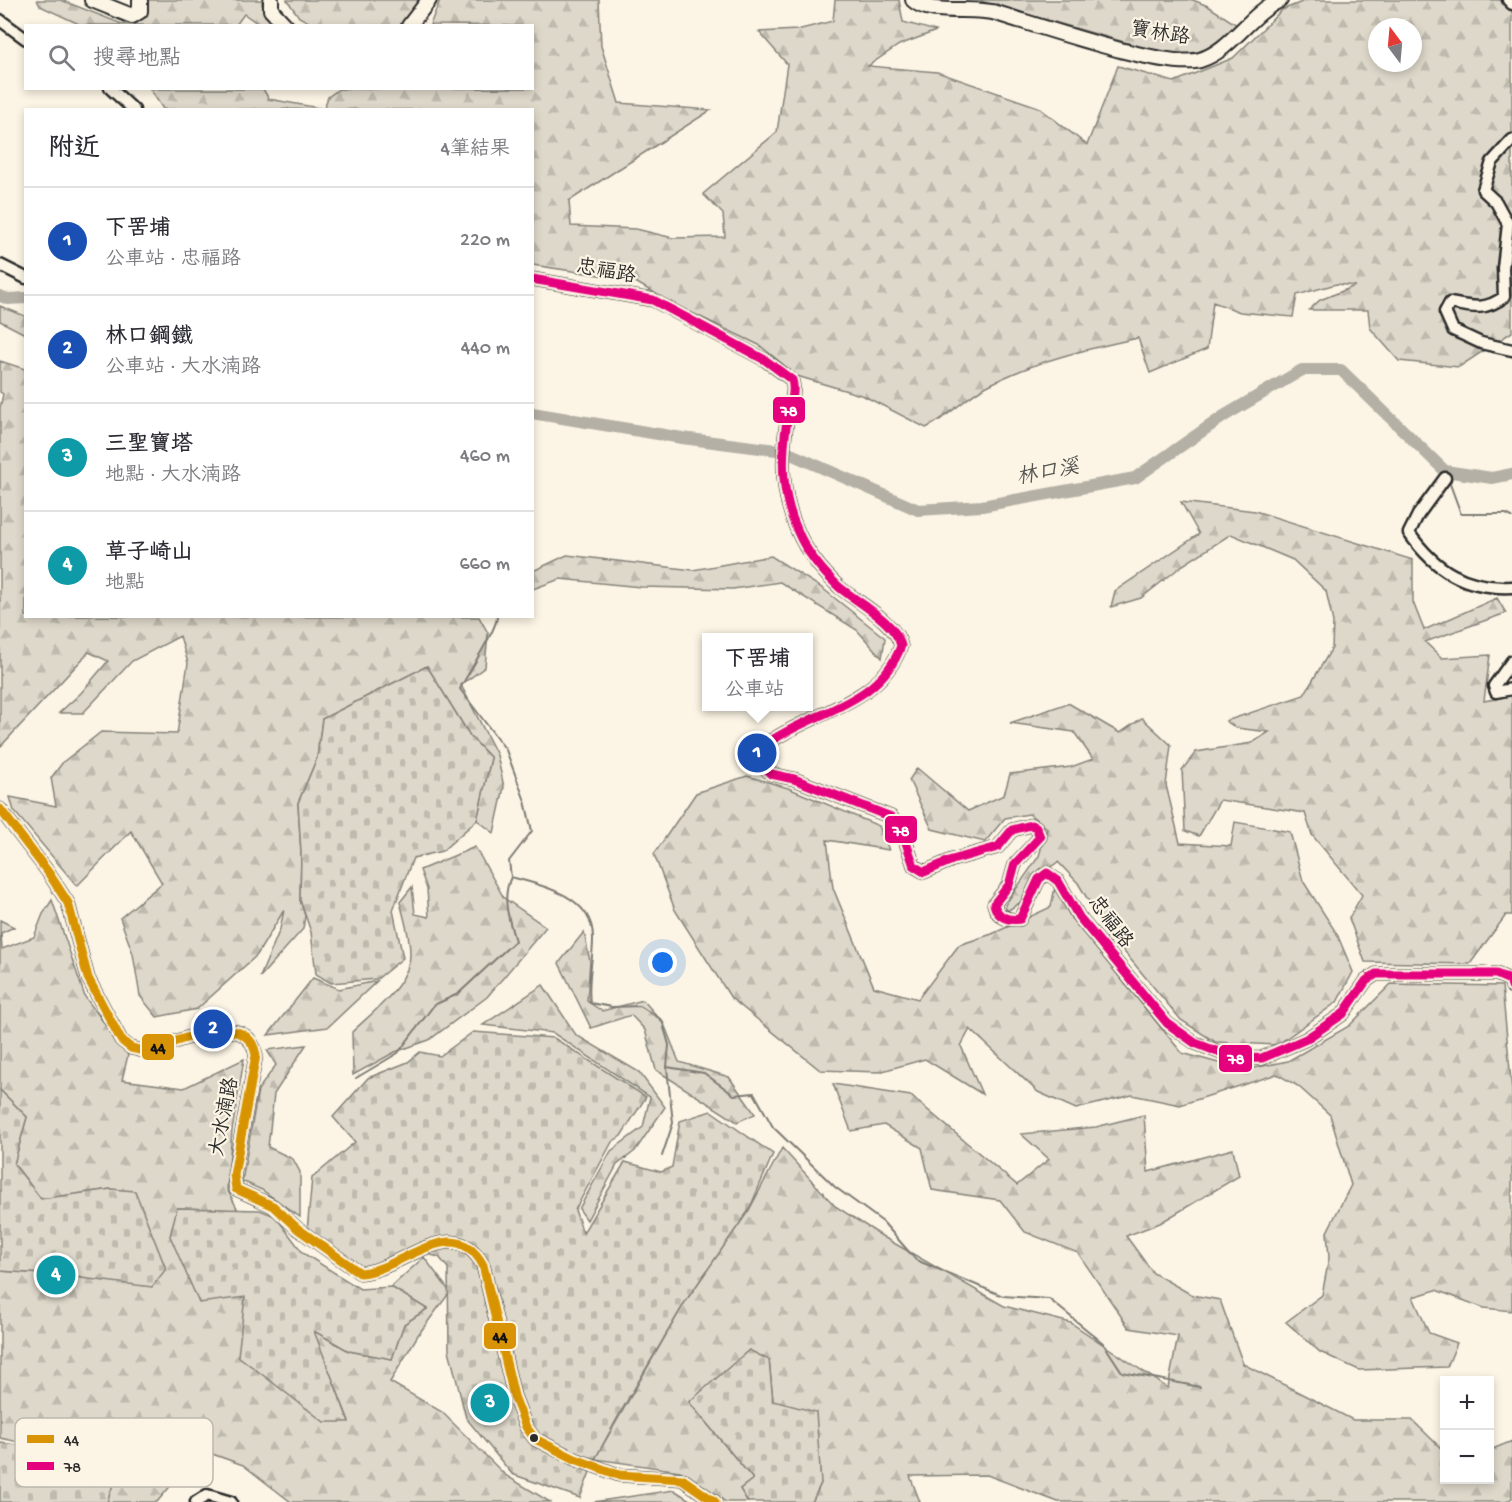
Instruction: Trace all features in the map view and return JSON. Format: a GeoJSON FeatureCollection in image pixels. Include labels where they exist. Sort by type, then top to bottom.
{"type":"FeatureCollection","features":[{"type":"Feature","properties":{"kind":"main road"},"geometry":{"type":"LineString","coordinates":[[92,0],[132,16],[140,11],[140,0]]}},
{"type":"Feature","properties":{"kind":"main road"},"geometry":{"type":"LineString","coordinates":[[271,0],[271,10],[284,24]]}},
{"type":"Feature","properties":{"kind":"main road"},"geometry":{"type":"LineString","coordinates":[[411,24],[429,0]]}},
{"type":"Feature","properties":{"kind":"main road","name":"寶林路"},"geometry":{"type":"LineString","coordinates":[[913,0],[929,9],[980,8],[1149,57],[1186,62],[1199,60],[1217,52],[1253,17],[1280,0]]}},
{"type":"Feature","properties":{"kind":"street"},"geometry":{"type":"LineString","coordinates":[[1508,0],[1512,4]]}},
{"type":"Feature","properties":{"kind":"street"},"geometry":{"type":"LineString","coordinates":[[0,20],[24,38]]}},
{"type":"Feature","properties":{"kind":"street"},"geometry":{"type":"LineString","coordinates":[[112,90],[132,108]]}},
{"type":"Feature","properties":{"kind":"street"},"geometry":{"type":"LineString","coordinates":[[1512,141],[1492,162],[1483,190],[1496,202],[1508,224],[1503,268],[1504,297],[1492,306],[1481,308],[1450,303],[1445,312],[1454,330],[1481,344],[1512,350]]}},
{"type":"Feature","properties":{"kind":"street"},"geometry":{"type":"LineString","coordinates":[[0,265],[24,277]]}},
{"type":"Feature","properties":{"kind":"street","name":"忠福路"},"geometry":{"type":"LineString","coordinates":[[534,279],[653,300],[765,360],[792,380],[794,394],[787,419],[782,466],[783,486],[796,529],[806,546],[840,587],[894,630],[901,646],[884,673],[867,693],[768,743],[763,754],[766,768],[771,774],[794,779],[891,817],[902,831],[914,866],[924,872],[952,860],[998,848],[1012,830],[1031,825],[1036,827],[1040,837],[1015,864],[1009,885],[994,903],[998,915],[1004,919],[1020,919],[1040,879],[1047,873],[1051,874],[1058,880],[1079,917],[1167,1023],[1195,1043],[1237,1059],[1262,1058],[1306,1039],[1343,1014],[1366,981],[1376,974],[1496,974],[1510,980],[1512,987]]}},
{"type":"Feature","properties":{"kind":"street"},"geometry":{"type":"LineString","coordinates":[[1445,478],[1418,515],[1409,533],[1438,567],[1485,588],[1512,587]]}},
{"type":"Feature","properties":{"kind":"street"},"geometry":{"type":"LineString","coordinates":[[1512,661],[1494,686],[1496,692],[1512,688]]}},
{"type":"Feature","properties":{"kind":"street","name":"大水湳路"},"geometry":{"type":"LineString","coordinates":[[0,809],[48,872],[68,903],[88,978],[104,1004],[121,1040],[131,1048],[144,1051],[220,1030],[236,1030],[251,1040],[256,1055],[234,1174],[236,1189],[273,1206],[298,1229],[360,1273],[383,1269],[423,1248],[445,1241],[457,1241],[467,1247],[477,1254],[483,1265],[514,1396],[526,1427],[536,1440],[575,1459],[619,1475],[682,1479],[715,1502]]}},
{"type":"Feature","properties":{"kind":"street"},"geometry":{"type":"LineString","coordinates":[[195,1502],[207,1495],[231,1502]]}},
{"type":"Feature","properties":{"kind":"green space"},"geometry":{"type":"Polygon","coordinates":[[[37,0],[61,0],[122,24],[79,24],[40,6],[37,0]]]}},
{"type":"Feature","properties":{"kind":"green space"},"geometry":{"type":"Polygon","coordinates":[[[142,0],[262,0],[262,5],[277,24],[259,24],[244,14],[237,24],[122,24],[147,17],[142,0]]]}},
{"type":"Feature","properties":{"kind":"green space"},"geometry":{"type":"Polygon","coordinates":[[[287,0],[429,0],[412,24],[312,24],[299,17],[287,0]]]}},
{"type":"Feature","properties":{"kind":"green space"},"geometry":{"type":"Polygon","coordinates":[[[440,0],[599,0],[601,46],[619,103],[711,110],[569,201],[571,226],[636,229],[673,238],[725,237],[723,214],[703,194],[777,132],[787,64],[759,32],[797,30],[833,21],[835,0],[899,0],[903,22],[936,31],[899,45],[868,66],[937,72],[1038,107],[1087,145],[1118,66],[1174,82],[1233,58],[1282,10],[1307,0],[1512,0],[1512,332],[1459,367],[1399,361],[1370,328],[1368,310],[1309,310],[1320,300],[1355,286],[1336,284],[1297,295],[1293,317],[1240,312],[1213,302],[1207,349],[1150,373],[1138,338],[1061,357],[1005,377],[987,386],[926,428],[864,396],[797,376],[759,345],[673,304],[632,280],[534,265],[534,108],[324,108],[328,97],[338,90],[534,90],[534,24],[430,24],[440,0]]]}},
{"type":"Feature","properties":{"kind":"green space"},"geometry":{"type":"Polygon","coordinates":[[[977,0],[1193,0],[1208,6],[1240,27],[1213,52],[1173,56],[977,0]]]}},
{"type":"Feature","properties":{"kind":"green space"},"geometry":{"type":"Polygon","coordinates":[[[151,90],[264,90],[269,99],[318,108],[162,108],[151,90]]]}},
{"type":"Feature","properties":{"kind":"green space"},"geometry":{"type":"Polygon","coordinates":[[[0,306],[24,316],[24,333],[0,321],[0,306]]]}},
{"type":"Feature","properties":{"kind":"green space"},"geometry":{"type":"Polygon","coordinates":[[[0,361],[24,369],[24,618],[480,618],[488,633],[485,667],[461,685],[497,755],[504,787],[494,833],[477,820],[491,758],[470,736],[427,666],[322,719],[317,758],[298,803],[301,853],[300,900],[305,916],[303,929],[260,977],[280,929],[284,910],[257,955],[197,1009],[157,1017],[140,996],[133,954],[120,918],[162,883],[131,831],[77,886],[14,811],[10,797],[56,806],[51,778],[63,762],[101,732],[177,734],[188,663],[180,636],[132,661],[83,713],[59,713],[81,693],[108,661],[89,652],[0,747],[0,408],[3,394],[0,392],[0,361]]]}},
{"type":"Feature","properties":{"kind":"green space"},"geometry":{"type":"Polygon","coordinates":[[[1181,502],[1255,511],[1413,560],[1413,602],[1424,630],[1497,598],[1506,613],[1425,642],[1442,658],[1490,655],[1484,701],[1504,697],[1512,688],[1512,915],[1506,915],[1470,964],[1365,962],[1349,918],[1362,895],[1312,835],[1305,813],[1220,800],[1199,836],[1185,831],[1182,770],[1196,752],[1252,743],[1269,732],[1236,728],[1226,721],[1304,695],[1332,648],[1333,622],[1326,591],[1293,560],[1231,534],[1183,565],[1141,598],[1111,607],[1115,591],[1199,534],[1181,502]]]}},
{"type":"Feature","properties":{"kind":"green space"},"geometry":{"type":"Polygon","coordinates":[[[567,555],[693,570],[771,556],[822,588],[885,638],[882,658],[857,630],[780,582],[733,589],[641,587],[560,579],[534,589],[534,571],[567,555]]]}},
{"type":"Feature","properties":{"kind":"green space"},"geometry":{"type":"Polygon","coordinates":[[[427,666],[470,736],[491,758],[477,820],[442,851],[413,858],[393,910],[403,958],[377,979],[331,983],[316,974],[311,932],[300,900],[301,853],[298,803],[317,758],[322,719],[427,666]]]}},
{"type":"Feature","properties":{"kind":"green space"},"geometry":{"type":"Polygon","coordinates":[[[1068,703],[1120,733],[1142,718],[1171,745],[1166,785],[1180,843],[1231,846],[1235,822],[1290,832],[1303,881],[1337,934],[1353,972],[1337,1002],[1277,1045],[1215,1042],[1181,1020],[1106,930],[1078,883],[1058,862],[1039,875],[1026,899],[1007,911],[1005,905],[1039,856],[1047,828],[1029,814],[1005,818],[985,842],[932,829],[909,780],[917,768],[968,811],[1004,795],[1010,774],[1071,767],[1093,759],[1074,732],[1010,723],[1068,703]]]}},
{"type":"Feature","properties":{"kind":"green space"},"geometry":{"type":"Polygon","coordinates":[[[747,776],[788,788],[879,826],[889,850],[827,840],[833,888],[874,987],[918,999],[959,945],[992,934],[1051,907],[1055,887],[1071,918],[1182,1053],[1244,1070],[1288,1061],[1349,1026],[1391,984],[1502,986],[1512,1091],[1512,1311],[1484,1308],[1436,1290],[1413,1297],[1429,1333],[1457,1343],[1447,1367],[1359,1370],[1320,1352],[1286,1322],[1322,1295],[1329,1258],[1327,1232],[1351,1185],[1330,1115],[1298,1086],[1277,1074],[1180,1105],[1132,1095],[1076,1109],[1038,1092],[970,1029],[961,1046],[982,1094],[925,1059],[879,1072],[820,1070],[731,998],[675,910],[654,854],[696,793],[747,776]]]}},
{"type":"Feature","properties":{"kind":"green space"},"geometry":{"type":"Polygon","coordinates":[[[475,847],[504,898],[546,927],[487,997],[429,1040],[395,1052],[353,1075],[352,1032],[393,992],[406,973],[409,963],[409,941],[400,902],[412,887],[415,914],[429,917],[427,889],[420,870],[475,847]]]}},
{"type":"Feature","properties":{"kind":"green space"},"geometry":{"type":"Polygon","coordinates":[[[52,900],[85,997],[128,1055],[122,1080],[184,1088],[244,1059],[232,1131],[227,1189],[238,1210],[177,1208],[245,1297],[349,1421],[313,1330],[349,1351],[392,1359],[404,1324],[427,1309],[391,1287],[424,1257],[450,1292],[418,1335],[390,1382],[442,1412],[505,1475],[550,1502],[291,1502],[243,1465],[213,1454],[213,1418],[15,1418],[15,1441],[0,1438],[0,1271],[57,1275],[111,1189],[41,1199],[14,1164],[27,1117],[0,1090],[0,920],[14,927],[1,933],[2,949],[34,937],[43,914],[52,900]]]}},
{"type":"Feature","properties":{"kind":"green space"},"geometry":{"type":"Polygon","coordinates":[[[584,932],[590,961],[587,1001],[602,1011],[643,1000],[664,1024],[679,1062],[729,1077],[755,1114],[737,1122],[656,1070],[645,1030],[631,1015],[591,1028],[559,963],[584,932]]]}},
{"type":"Feature","properties":{"kind":"green space"},"geometry":{"type":"Polygon","coordinates":[[[313,978],[339,989],[377,981],[328,1027],[268,1035],[313,978]]]}},
{"type":"Feature","properties":{"kind":"green space"},"geometry":{"type":"Polygon","coordinates":[[[543,985],[576,1035],[639,1072],[665,1107],[635,1151],[617,1165],[587,1220],[579,1209],[611,1151],[643,1127],[650,1097],[553,1033],[483,1025],[543,985]]]}},
{"type":"Feature","properties":{"kind":"green space"},"geometry":{"type":"Polygon","coordinates":[[[473,1032],[554,1038],[646,1097],[621,1136],[612,1142],[575,1210],[583,1233],[625,1162],[661,1172],[672,1167],[680,1121],[711,1111],[773,1154],[749,1210],[685,1302],[620,1413],[595,1459],[580,1498],[512,1474],[466,1418],[449,1350],[448,1268],[439,1257],[427,1254],[384,1274],[363,1269],[307,1231],[312,1178],[355,1142],[333,1117],[368,1078],[408,1062],[420,1052],[440,1056],[473,1032]]]}},
{"type":"Feature","properties":{"kind":"green space"},"geometry":{"type":"Polygon","coordinates":[[[306,1045],[274,1094],[268,1147],[293,1159],[300,1172],[300,1217],[262,1190],[242,1181],[258,1090],[276,1065],[267,1050],[306,1045]]]}},
{"type":"Feature","properties":{"kind":"green space"},"geometry":{"type":"Polygon","coordinates":[[[833,1084],[911,1096],[1017,1185],[1049,1159],[1021,1134],[1096,1127],[1144,1115],[1148,1172],[1233,1149],[1239,1176],[1160,1223],[1126,1236],[1153,1273],[1192,1295],[1220,1300],[1243,1364],[1353,1420],[1412,1420],[1440,1447],[1440,1484],[1494,1484],[1494,1448],[1512,1441],[1512,1498],[1506,1502],[1058,1502],[987,1475],[910,1476],[920,1502],[812,1502],[821,1483],[773,1401],[769,1360],[689,1402],[753,1479],[740,1489],[748,1502],[726,1502],[680,1471],[595,1459],[685,1302],[749,1210],[782,1148],[835,1206],[885,1238],[1004,1306],[1071,1323],[1168,1388],[1178,1336],[1129,1328],[1078,1253],[1025,1232],[1000,1200],[932,1190],[922,1148],[884,1125],[851,1131],[833,1084]]]}},
{"type":"Feature","properties":{"kind":"green space"},"geometry":{"type":"Polygon","coordinates":[[[0,1090],[27,1117],[14,1164],[41,1199],[111,1189],[135,1191],[166,1269],[152,1287],[57,1275],[0,1271],[0,1090]]]}},
{"type":"Feature","properties":{"kind":"green space"},"geometry":{"type":"Polygon","coordinates":[[[177,1208],[260,1210],[275,1216],[303,1253],[360,1289],[391,1287],[427,1309],[404,1324],[392,1359],[349,1351],[314,1331],[349,1422],[324,1422],[238,1356],[245,1297],[199,1303],[170,1236],[177,1208]]]}},
{"type":"Feature","properties":{"kind":"green space"},"geometry":{"type":"Polygon","coordinates":[[[749,1350],[769,1360],[773,1401],[816,1412],[821,1483],[812,1502],[748,1502],[740,1489],[753,1479],[689,1402],[749,1350]]]}},
{"type":"Feature","properties":{"kind":"green space"},"geometry":{"type":"Polygon","coordinates":[[[0,1443],[15,1445],[15,1487],[112,1487],[107,1502],[0,1502],[0,1443]]]}},
{"type":"Feature","properties":{"kind":"green space"},"geometry":{"type":"Polygon","coordinates":[[[80,1487],[170,1487],[157,1502],[81,1502],[80,1487]]]}},
{"type":"Feature","properties":{"kind":"green space"},"geometry":{"type":"Polygon","coordinates":[[[674,1490],[693,1502],[593,1502],[674,1490]]]}},
{"type":"Feature","properties":{"kind":"waterway","name":"林口溪"},"geometry":{"type":"LineString","coordinates":[[0,296],[8,299],[24,298]]}},
{"type":"Feature","properties":{"kind":"waterway","name":"林口溪"},"geometry":{"type":"LineString","coordinates":[[534,413],[682,438],[784,451],[918,510],[982,506],[1135,478],[1224,416],[1302,370],[1341,370],[1445,471],[1492,478],[1512,474]]}},
{"type":"Feature","properties":{"kind":"waterway"},"geometry":{"type":"LineString","coordinates":[[1450,484],[1461,514],[1506,514],[1512,517]]}},
{"type":"Feature","properties":{"kind":"waterway"},"geometry":{"type":"LineString","coordinates":[[497,618],[488,640],[460,689],[506,750],[525,801],[532,831],[509,861],[511,877],[564,895],[576,903],[585,913],[591,925],[593,939],[590,1003],[612,1007],[640,1006],[662,1020],[669,1045],[667,1067],[704,1073],[734,1095],[754,1093],[773,1127],[835,1187],[883,1222],[916,1260],[1003,1296],[1049,1299],[1103,1343],[1122,1372],[1200,1387]]}},
{"type":"Feature","properties":{"kind":"waterway"},"geometry":{"type":"LineString","coordinates":[[356,1078],[398,1053],[434,1005],[458,994],[515,941],[506,901],[511,877]]}},
{"type":"Feature","properties":{"kind":"waterway"},"geometry":{"type":"LineString","coordinates":[[662,1156],[673,1123],[667,1068]]}},
{"type":"Feature","properties":{"kind":"transit line","name":"78"},"geometry":{"type":"LineString","coordinates":[[534,279],[653,300],[765,360],[792,380],[793,395],[787,420],[783,463],[785,491],[792,518],[811,555],[827,575],[839,587],[884,621],[898,637],[901,646],[891,666],[877,682],[861,694],[768,743],[763,754],[766,769],[771,774],[794,779],[891,817],[902,831],[914,866],[924,872],[952,860],[998,847],[1012,830],[1031,825],[1036,827],[1040,837],[1015,864],[1009,885],[994,904],[1000,915],[1007,919],[1020,919],[1039,879],[1047,873],[1058,881],[1079,917],[1167,1023],[1195,1043],[1237,1059],[1262,1058],[1306,1039],[1343,1014],[1366,981],[1376,974],[1496,974],[1510,980],[1512,987]]}},
{"type":"Feature","properties":{"kind":"transit line","name":"44"},"geometry":{"type":"LineString","coordinates":[[0,809],[48,872],[68,903],[88,978],[121,1040],[131,1048],[144,1051],[208,1032],[239,1033],[250,1041],[256,1055],[234,1175],[236,1189],[273,1206],[298,1229],[360,1273],[376,1270],[442,1243],[457,1243],[471,1249],[483,1265],[514,1396],[526,1427],[535,1439],[575,1459],[619,1475],[682,1479],[715,1502]]}},
{"type":"Feature","properties":{"kind":"place","name":"下罟埔"},"geometry":{"type":"Point","coordinates":[757,753]}},
{"type":"Feature","properties":{"kind":"place","name":"林口鋼鐵"},"geometry":{"type":"Point","coordinates":[213,1029]}},
{"type":"Feature","properties":{"kind":"place","name":"草子崎山"},"geometry":{"type":"Point","coordinates":[56,1275]}},
{"type":"Feature","properties":{"kind":"place","name":"三聖寶塔"},"geometry":{"type":"Point","coordinates":[490,1403]}}]}
